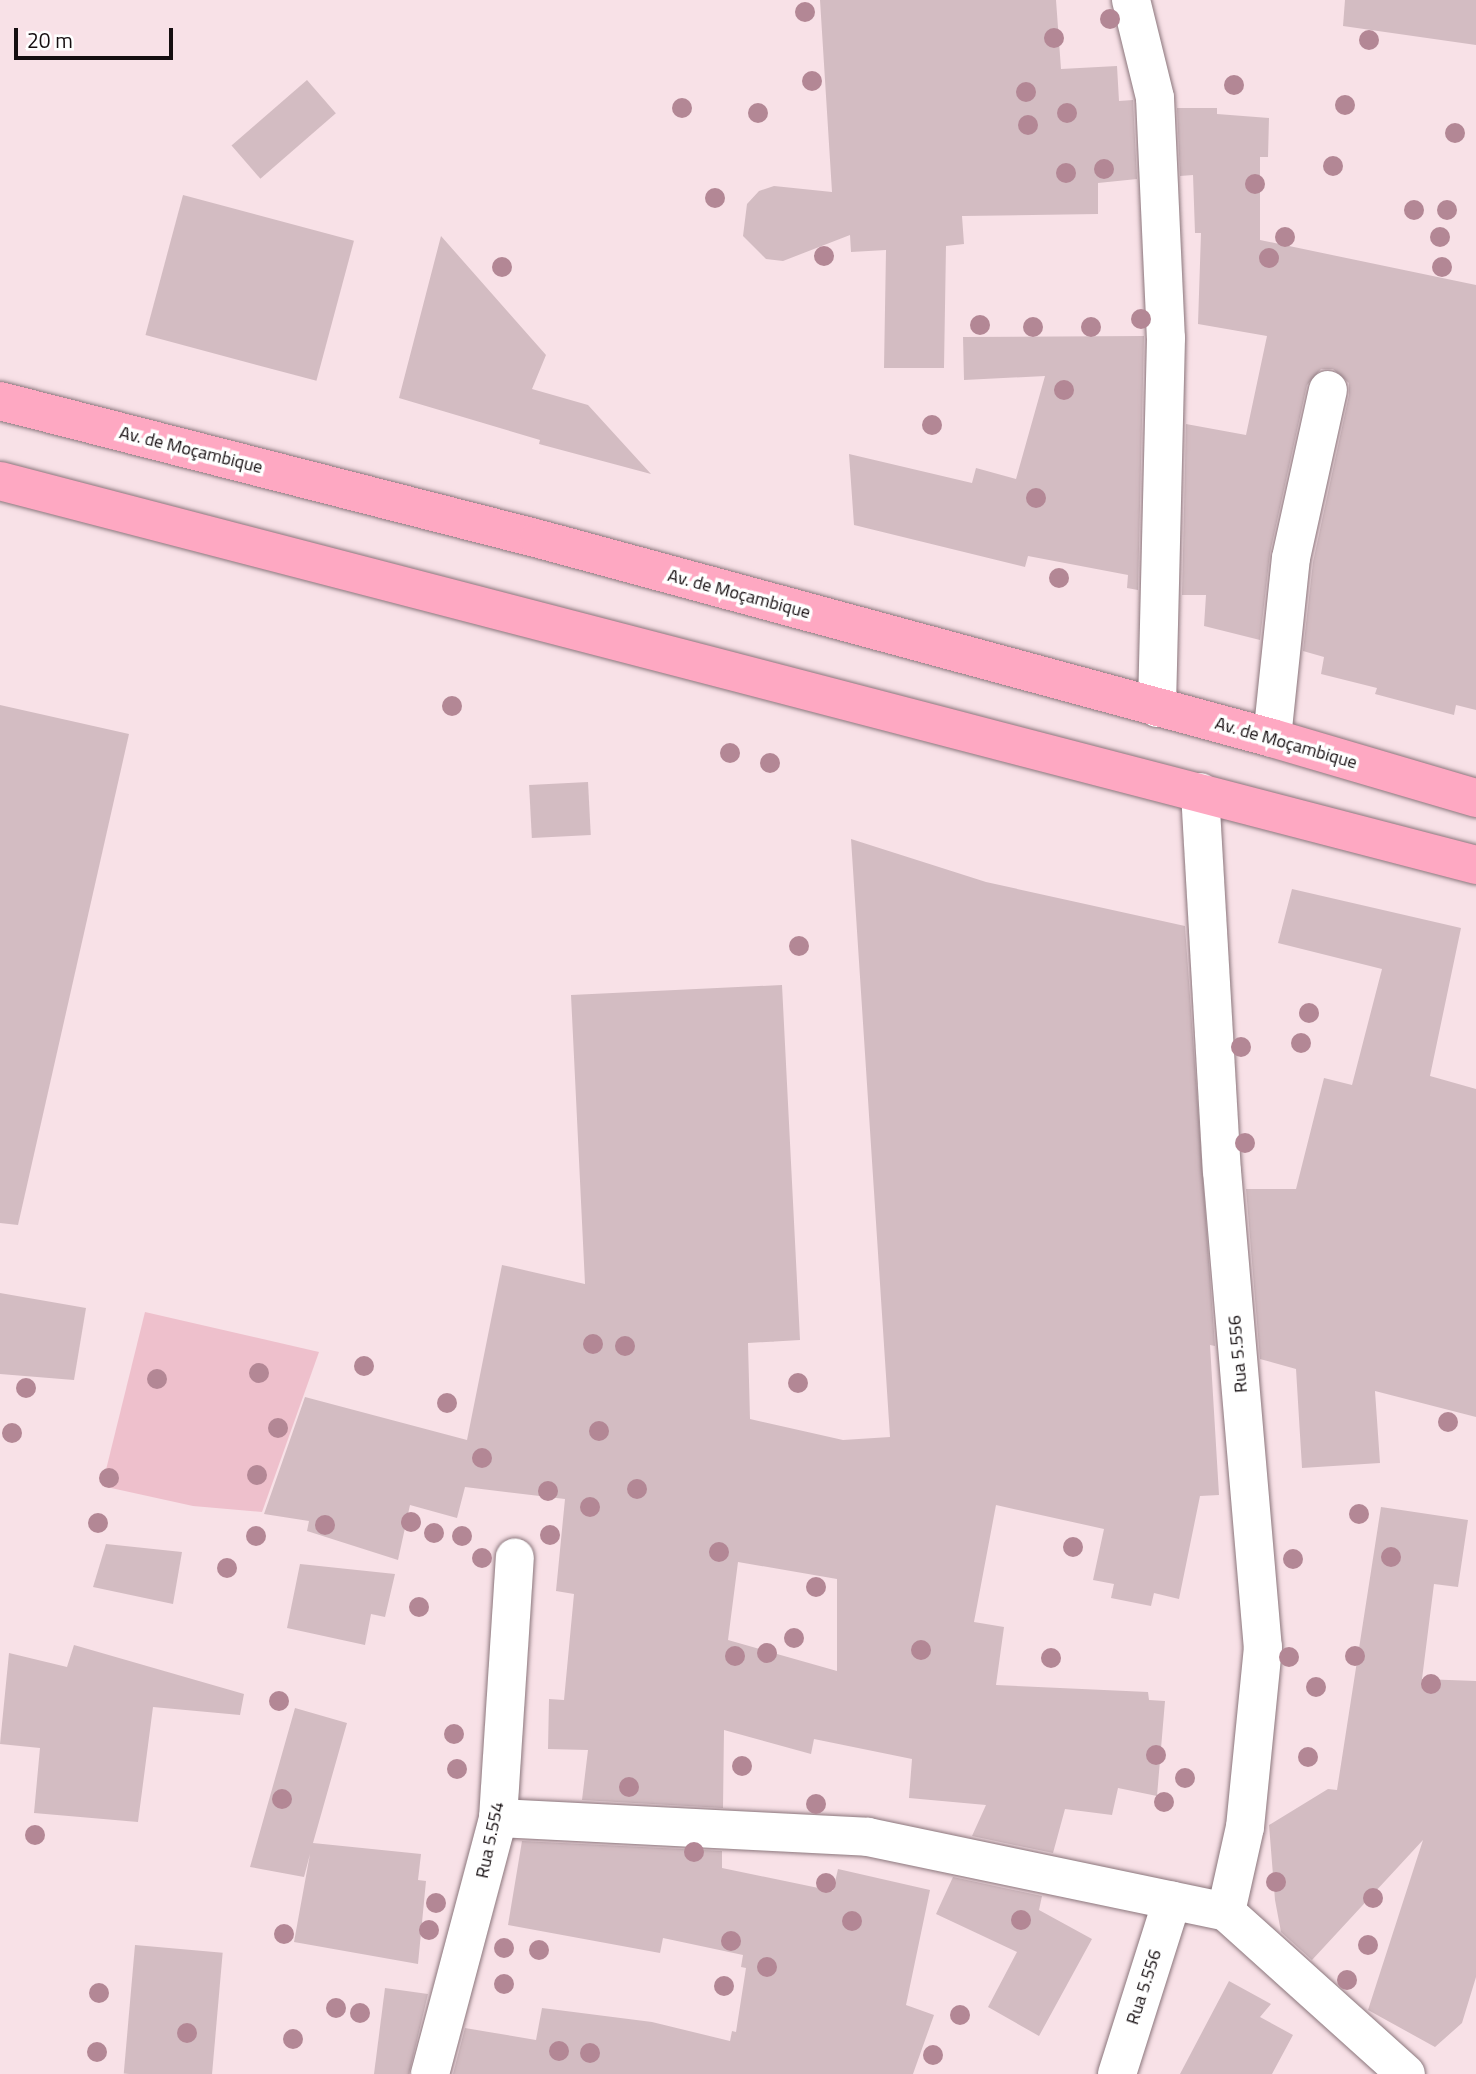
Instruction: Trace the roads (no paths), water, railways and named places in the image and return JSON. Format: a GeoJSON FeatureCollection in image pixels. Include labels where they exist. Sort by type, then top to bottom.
{"type":"FeatureCollection","features":[{"type":"Feature","properties":{"kind":"highway","name":"Av. de Moçambique"},"geometry":{"type":"LineString","coordinates":[[0,401],[539,539],[1272,738],[1476,798]]}},
{"type":"Feature","properties":{"kind":"highway"},"geometry":{"type":"LineString","coordinates":[[0,481],[1476,865]]}},
{"type":"Feature","properties":{"kind":"street"},"geometry":{"type":"LineString","coordinates":[[1131,0],[1154,97],[1166,338],[1157,708]]}},
{"type":"Feature","properties":{"kind":"street"},"geometry":{"type":"LineString","coordinates":[[1272,738],[1291,558],[1328,390]]}},
{"type":"Feature","properties":{"kind":"street","name":"Rua 5.556"},"geometry":{"type":"LineString","coordinates":[[1200,792],[1222,1171],[1263,1647],[1245,1827],[1226,1912]]}},
{"type":"Feature","properties":{"kind":"street","name":"Rua 5.554"},"geometry":{"type":"LineString","coordinates":[[430,2074],[498,1818],[515,1558]]}},
{"type":"Feature","properties":{"kind":"street"},"geometry":{"type":"LineString","coordinates":[[498,1818],[868,1838],[1226,1912],[1406,2074]]}},
{"type":"Feature","properties":{"kind":"street","name":"Rua 5.556"},"geometry":{"type":"LineString","coordinates":[[1117,2074],[1172,1901]]}}]}
